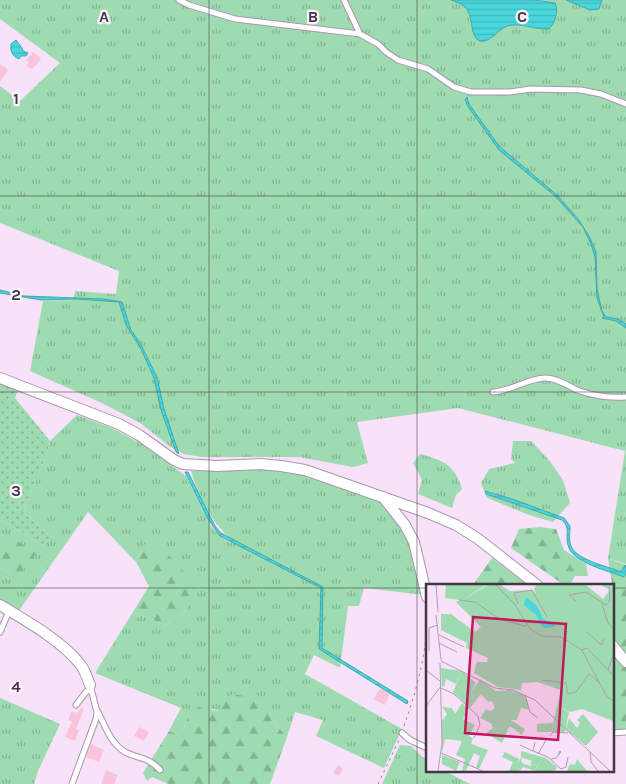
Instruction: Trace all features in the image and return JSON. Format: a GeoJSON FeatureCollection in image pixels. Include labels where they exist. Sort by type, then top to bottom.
{"type":"FeatureCollection","features":[{"type":"Feature","properties":{"kind":"street"},"geometry":{"type":"LineString","coordinates":[[0,378],[119,424],[183,464],[191,466],[260,464],[305,470],[428,513],[456,525],[477,538],[536,584]]}},
{"type":"Feature","properties":{"kind":"street"},"geometry":{"type":"LineString","coordinates":[[383,497],[405,525],[414,542],[426,593]]}},
{"type":"Feature","properties":{"kind":"street"},"geometry":{"type":"LineString","coordinates":[[4,608],[25,618],[67,651],[80,664],[90,687]]}},
{"type":"Feature","properties":{"kind":"street"},"geometry":{"type":"LineString","coordinates":[[614,647],[626,662]]}},
{"type":"Feature","properties":{"kind":"lane"},"geometry":{"type":"LineString","coordinates":[[179,0],[189,5],[235,19],[360,34],[378,44],[398,60],[428,69],[454,87],[471,92],[510,92],[531,89],[581,90],[601,94],[626,104]]}},
{"type":"Feature","properties":{"kind":"lane"},"geometry":{"type":"LineString","coordinates":[[344,0],[360,34]]}},
{"type":"Feature","properties":{"kind":"lane"},"geometry":{"type":"LineString","coordinates":[[493,392],[511,389],[544,378],[555,380],[597,396],[610,398],[626,397]]}},
{"type":"Feature","properties":{"kind":"lane"},"geometry":{"type":"LineString","coordinates":[[0,632],[4,608]]}},
{"type":"Feature","properties":{"kind":"lane"},"geometry":{"type":"LineString","coordinates":[[76,706],[90,687]]}},
{"type":"Feature","properties":{"kind":"lane"},"geometry":{"type":"LineString","coordinates":[[90,687],[97,712],[112,740],[124,751],[152,761],[160,770]]}},
{"type":"Feature","properties":{"kind":"lane"},"geometry":{"type":"LineString","coordinates":[[72,784],[97,712]]}},
{"type":"Feature","properties":{"kind":"lane"},"geometry":{"type":"LineString","coordinates":[[402,733],[410,740],[426,748]]}},
{"type":"Feature","properties":{"kind":"path"},"geometry":{"type":"LineString","coordinates":[[378,784],[402,733],[415,689],[426,640]]}},
{"type":"Feature","properties":{"kind":"green space"},"geometry":{"type":"Polygon","coordinates":[[[0,0],[626,0],[626,564],[608,558],[625,451],[458,408],[357,422],[368,463],[353,467],[299,457],[201,457],[184,454],[172,448],[140,423],[102,403],[30,371],[43,301],[73,300],[75,291],[116,294],[119,271],[0,223],[0,86],[20,101],[60,63],[0,19],[0,0]]]}},
{"type":"Feature","properties":{"kind":"green space"},"geometry":{"type":"Polygon","coordinates":[[[0,382],[18,389],[15,398],[50,441],[23,512],[51,536],[44,546],[0,519],[0,382]]]}},
{"type":"Feature","properties":{"kind":"green space"},"geometry":{"type":"Polygon","coordinates":[[[77,415],[112,428],[127,436],[143,445],[186,476],[211,526],[222,538],[232,543],[208,510],[198,491],[191,471],[279,469],[302,472],[378,500],[402,526],[413,548],[425,595],[364,588],[359,606],[348,606],[340,668],[314,655],[305,674],[402,729],[384,768],[316,736],[323,720],[295,712],[287,737],[277,726],[267,708],[225,698],[220,711],[213,709],[188,715],[184,728],[179,735],[169,731],[181,708],[95,673],[133,612],[165,625],[181,615],[199,588],[142,547],[136,562],[88,512],[18,612],[0,603],[0,568],[10,574],[18,543],[0,534],[0,519],[44,546],[51,536],[23,512],[50,441],[77,415]]]}},
{"type":"Feature","properties":{"kind":"green space"},"geometry":{"type":"Polygon","coordinates":[[[513,441],[531,441],[549,460],[563,480],[570,503],[553,522],[529,515],[487,498],[481,483],[489,469],[515,463],[511,459],[513,441]]]}},
{"type":"Feature","properties":{"kind":"green space"},"geometry":{"type":"Polygon","coordinates":[[[420,454],[442,461],[456,474],[462,489],[456,495],[452,508],[418,494],[422,480],[413,463],[420,454]]]}},
{"type":"Feature","properties":{"kind":"green space"},"geometry":{"type":"Polygon","coordinates":[[[540,527],[556,529],[564,550],[586,564],[588,576],[575,576],[571,584],[563,584],[511,548],[519,529],[540,527]]]}},
{"type":"Feature","properties":{"kind":"green space"},"geometry":{"type":"Polygon","coordinates":[[[0,534],[31,548],[37,553],[18,575],[10,574],[0,568],[0,534]]]}},
{"type":"Feature","properties":{"kind":"green space"},"geometry":{"type":"Polygon","coordinates":[[[147,542],[169,555],[199,589],[181,615],[165,625],[133,612],[149,586],[136,562],[142,547],[147,542]]]}},
{"type":"Feature","properties":{"kind":"green space"},"geometry":{"type":"Polygon","coordinates":[[[492,558],[527,584],[474,584],[492,558]]]}},
{"type":"Feature","properties":{"kind":"green space"},"geometry":{"type":"Polygon","coordinates":[[[608,558],[626,565],[626,730],[614,731],[614,584],[612,584],[608,558]]]}},
{"type":"Feature","properties":{"kind":"green space"},"geometry":{"type":"Polygon","coordinates":[[[235,694],[252,698],[267,708],[277,726],[287,737],[270,784],[168,784],[152,777],[147,781],[143,773],[169,731],[179,735],[184,728],[188,715],[198,707],[219,711],[225,698],[235,694]]]}},
{"type":"Feature","properties":{"kind":"green space"},"geometry":{"type":"Polygon","coordinates":[[[0,698],[60,724],[34,784],[0,784],[0,698]]]}},
{"type":"Feature","properties":{"kind":"green space"},"geometry":{"type":"Polygon","coordinates":[[[400,745],[411,746],[426,760],[426,772],[447,772],[470,784],[382,784],[400,745]]]}},
{"type":"Feature","properties":{"kind":"water"},"geometry":{"type":"Polygon","coordinates":[[[451,0],[534,0],[555,3],[555,20],[549,29],[522,25],[507,26],[491,38],[480,41],[474,35],[468,11],[462,4],[451,0]]]}},
{"type":"Feature","properties":{"kind":"water"},"geometry":{"type":"Polygon","coordinates":[[[566,0],[602,0],[599,9],[590,10],[566,0]]]}},
{"type":"Feature","properties":{"kind":"water"},"geometry":{"type":"Polygon","coordinates":[[[16,40],[23,51],[28,53],[19,59],[13,55],[11,49],[11,44],[16,40]]]}},
{"type":"Feature","properties":{"kind":"water"},"geometry":{"type":"Polygon","coordinates":[[[467,97],[469,104],[499,146],[558,196],[578,219],[589,236],[596,252],[597,289],[602,311],[606,317],[618,319],[626,324],[626,328],[616,321],[602,318],[604,317],[597,298],[595,257],[583,227],[555,196],[499,150],[469,108],[465,100],[467,97]]]}},
{"type":"Feature","properties":{"kind":"water"},"geometry":{"type":"Polygon","coordinates":[[[0,290],[24,296],[104,299],[122,302],[131,330],[140,343],[157,377],[164,409],[179,454],[176,452],[161,410],[154,378],[141,349],[126,325],[119,302],[77,299],[41,300],[0,293],[0,290]]]}},
{"type":"Feature","properties":{"kind":"water"},"geometry":{"type":"Polygon","coordinates":[[[185,472],[188,472],[215,526],[221,533],[323,587],[322,648],[408,701],[407,704],[319,649],[321,588],[220,536],[208,519],[185,472]]]}},
{"type":"Feature","properties":{"kind":"water"},"geometry":{"type":"Polygon","coordinates":[[[485,491],[564,518],[570,526],[570,543],[577,554],[592,562],[621,572],[626,565],[624,577],[592,566],[576,557],[568,545],[567,529],[562,520],[486,494],[485,491]]]}},
{"type":"Feature","properties":{"kind":"building"},"geometry":{"type":"Polygon","coordinates":[[[33,52],[41,58],[32,69],[26,66],[29,63],[26,61],[33,52]]]}},
{"type":"Feature","properties":{"kind":"building"},"geometry":{"type":"Polygon","coordinates":[[[0,64],[8,70],[0,82],[0,64]]]}},
{"type":"Feature","properties":{"kind":"building"},"geometry":{"type":"Polygon","coordinates":[[[380,689],[390,694],[385,705],[373,699],[380,689]]]}},
{"type":"Feature","properties":{"kind":"building"},"geometry":{"type":"Polygon","coordinates":[[[81,708],[84,709],[76,729],[79,730],[75,741],[65,737],[72,722],[68,720],[72,711],[77,713],[81,708]]]}},
{"type":"Feature","properties":{"kind":"building"},"geometry":{"type":"Polygon","coordinates":[[[139,727],[149,732],[144,741],[134,736],[139,727]]]}},
{"type":"Feature","properties":{"kind":"building"},"geometry":{"type":"Polygon","coordinates":[[[91,744],[104,750],[99,762],[86,757],[91,744]]]}},
{"type":"Feature","properties":{"kind":"building"},"geometry":{"type":"Polygon","coordinates":[[[338,765],[343,768],[339,776],[333,773],[338,765]]]}},
{"type":"Feature","properties":{"kind":"building"},"geometry":{"type":"Polygon","coordinates":[[[106,770],[118,775],[114,784],[101,784],[106,770]]]}}]}
